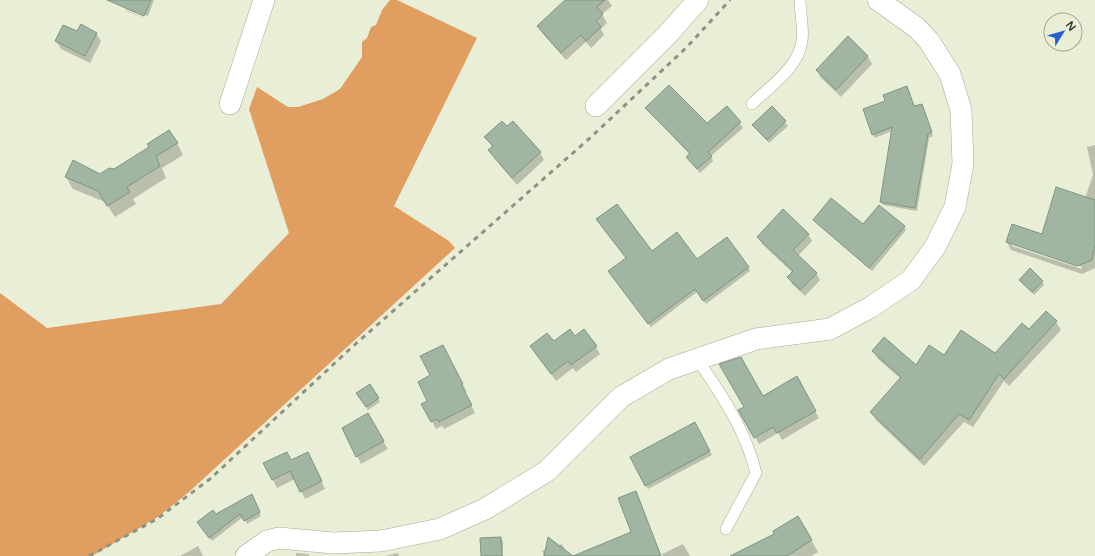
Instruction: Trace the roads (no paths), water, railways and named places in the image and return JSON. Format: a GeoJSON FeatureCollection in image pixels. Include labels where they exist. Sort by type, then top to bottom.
{"type":"FeatureCollection","features":[{"type":"Feature","properties":{"kind":"street"},"geometry":{"type":"LineString","coordinates":[[230,104],[264,0]]}},
{"type":"Feature","properties":{"kind":"street"},"geometry":{"type":"LineString","coordinates":[[596,106],[667,35],[698,0]]}},
{"type":"Feature","properties":{"kind":"street"},"geometry":{"type":"LineString","coordinates":[[246,556],[267,541],[279,538],[334,543],[381,541],[440,529],[485,509],[547,471],[621,397],[669,369],[756,339],[830,329],[871,308],[911,280],[935,247],[955,207],[963,164],[964,137],[961,110],[950,74],[939,54],[917,28],[878,0]]}},
{"type":"Feature","properties":{"kind":"lane"},"geometry":{"type":"LineString","coordinates":[[752,104],[790,67],[797,55],[803,35],[800,0]]}},
{"type":"Feature","properties":{"kind":"lane"},"geometry":{"type":"LineString","coordinates":[[697,360],[724,397],[751,452],[756,473],[726,529]]}},
{"type":"Feature","properties":{"kind":"railway"},"geometry":{"type":"LineString","coordinates":[[89,556],[157,519],[210,479],[351,348],[590,138],[687,47],[730,0]]}}]}
